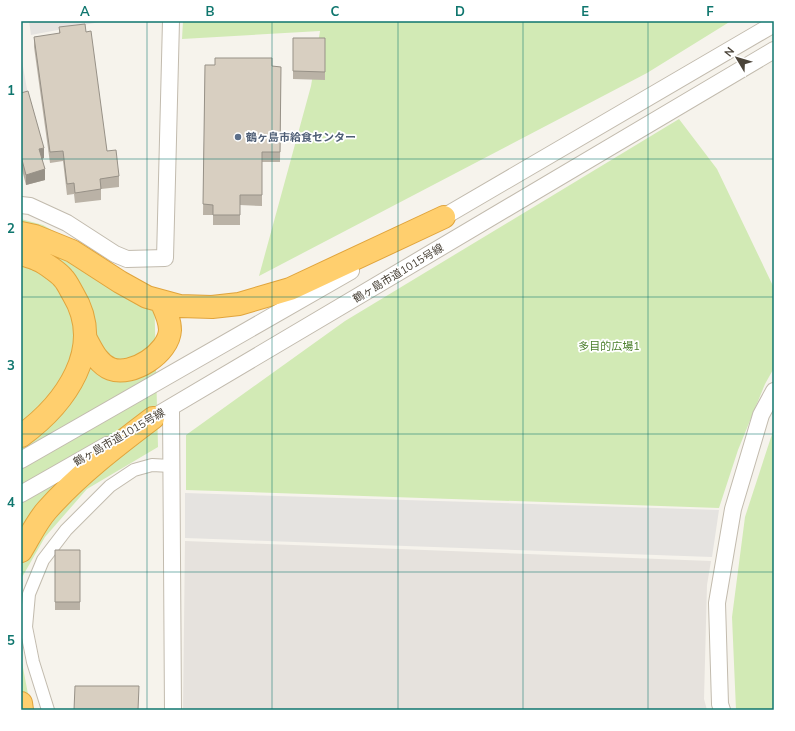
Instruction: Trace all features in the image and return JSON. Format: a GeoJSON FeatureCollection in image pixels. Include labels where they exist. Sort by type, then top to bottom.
{"type":"FeatureCollection","features":[{"type":"Feature","properties":{"kind":"highway"},"geometry":{"type":"LineString","coordinates":[[21,232],[72,251],[120,282],[147,297],[180,306],[212,307],[238,304],[290,289],[444,217]]}},
{"type":"Feature","properties":{"kind":"highway"},"geometry":{"type":"LineString","coordinates":[[21,254],[39,260],[63,278],[75,297],[82,314],[86,339],[100,362],[111,369],[122,371],[134,368],[161,351],[170,331],[168,319],[161,301]]}},
{"type":"Feature","properties":{"kind":"highway"},"geometry":{"type":"LineString","coordinates":[[21,436],[49,412],[67,390],[80,364],[86,339]]}},
{"type":"Feature","properties":{"kind":"highway"},"geometry":{"type":"LineString","coordinates":[[21,551],[46,511],[109,452],[162,413]]}},
{"type":"Feature","properties":{"kind":"highway"},"geometry":{"type":"LineString","coordinates":[[21,703],[22,710]]}},
{"type":"Feature","properties":{"kind":"street"},"geometry":{"type":"LineString","coordinates":[[21,205],[30,206],[67,223],[114,254],[127,259],[165,258],[171,21]]}},
{"type":"Feature","properties":{"kind":"street"},"geometry":{"type":"LineString","coordinates":[[21,460],[444,217],[774,24]]}},
{"type":"Feature","properties":{"kind":"street","name":"鶴ヶ島市道1015号線"},"geometry":{"type":"LineString","coordinates":[[21,494],[162,413],[774,50]]}},
{"type":"Feature","properties":{"kind":"street"},"geometry":{"type":"LineString","coordinates":[[722,710],[720,704],[718,603],[733,509],[761,415],[774,391]]}},
{"type":"Feature","properties":{"kind":"street"},"geometry":{"type":"LineString","coordinates":[[162,413],[171,466],[173,710]]}},
{"type":"Feature","properties":{"kind":"street"},"geometry":{"type":"LineString","coordinates":[[48,710],[33,662],[26,627],[29,594],[43,560],[66,530],[110,486],[134,470],[152,465],[171,466]]}},
{"type":"Feature","properties":{"kind":"shaded area"},"geometry":{"type":"Polygon","coordinates":[[[29,21],[105,21],[31,35],[29,21]]]}},
{"type":"Feature","properties":{"kind":"shaded area"},"geometry":{"type":"Polygon","coordinates":[[[21,55],[28,95],[21,96],[21,55]]]}},
{"type":"Feature","properties":{"kind":"shaded area"},"geometry":{"type":"Polygon","coordinates":[[[185,493],[719,510],[712,557],[185,538],[185,493]]]}},
{"type":"Feature","properties":{"kind":"shaded area"},"geometry":{"type":"Polygon","coordinates":[[[185,541],[711,561],[707,585],[704,699],[707,710],[183,710],[185,541]]]}},
{"type":"Feature","properties":{"kind":"green space"},"geometry":{"type":"Polygon","coordinates":[[[183,21],[731,21],[647,73],[259,276],[311,86],[320,31],[182,39],[183,21]]]}},
{"type":"Feature","properties":{"kind":"green space","name":"多目的広場1"},"geometry":{"type":"Polygon","coordinates":[[[679,119],[717,169],[774,288],[774,368],[765,384],[738,450],[719,508],[186,490],[186,435],[345,321],[679,119]]]}},
{"type":"Feature","properties":{"kind":"green space"},"geometry":{"type":"Polygon","coordinates":[[[21,219],[43,225],[154,289],[158,447],[87,489],[45,537],[21,579],[21,219]]]}},
{"type":"Feature","properties":{"kind":"green space"},"geometry":{"type":"Polygon","coordinates":[[[774,428],[774,710],[736,710],[732,617],[745,517],[774,428]]]}},
{"type":"Feature","properties":{"kind":"green space"},"geometry":{"type":"Polygon","coordinates":[[[21,657],[31,710],[21,710],[21,657]]]}},
{"type":"Feature","properties":{"kind":"building"},"geometry":{"type":"Polygon","coordinates":[[[85,24],[86,32],[91,31],[107,151],[116,150],[119,176],[100,179],[101,189],[75,193],[74,183],[67,184],[63,151],[50,152],[34,37],[60,33],[59,27],[85,24]]]}},
{"type":"Feature","properties":{"kind":"building"},"geometry":{"type":"Polygon","coordinates":[[[293,38],[325,38],[325,72],[293,71],[293,38]]]}},
{"type":"Feature","properties":{"kind":"building"},"geometry":{"type":"Polygon","coordinates":[[[215,58],[272,58],[272,66],[281,67],[280,152],[262,152],[262,195],[240,195],[240,215],[213,215],[213,205],[203,204],[205,65],[215,65],[215,58]]]}},
{"type":"Feature","properties":{"kind":"building"},"geometry":{"type":"Polygon","coordinates":[[[28,91],[44,148],[39,149],[45,169],[26,175],[21,156],[21,93],[28,91]]]}},
{"type":"Feature","properties":{"kind":"building"},"geometry":{"type":"Polygon","coordinates":[[[55,550],[80,550],[80,602],[55,602],[55,550]]]}},
{"type":"Feature","properties":{"kind":"building"},"geometry":{"type":"Polygon","coordinates":[[[75,686],[139,686],[138,710],[74,710],[75,686]]]}},
{"type":"Feature","properties":{"kind":"place","name":"鶴ヶ島市給食センター"},"geometry":{"type":"Point","coordinates":[238,137]}}]}
